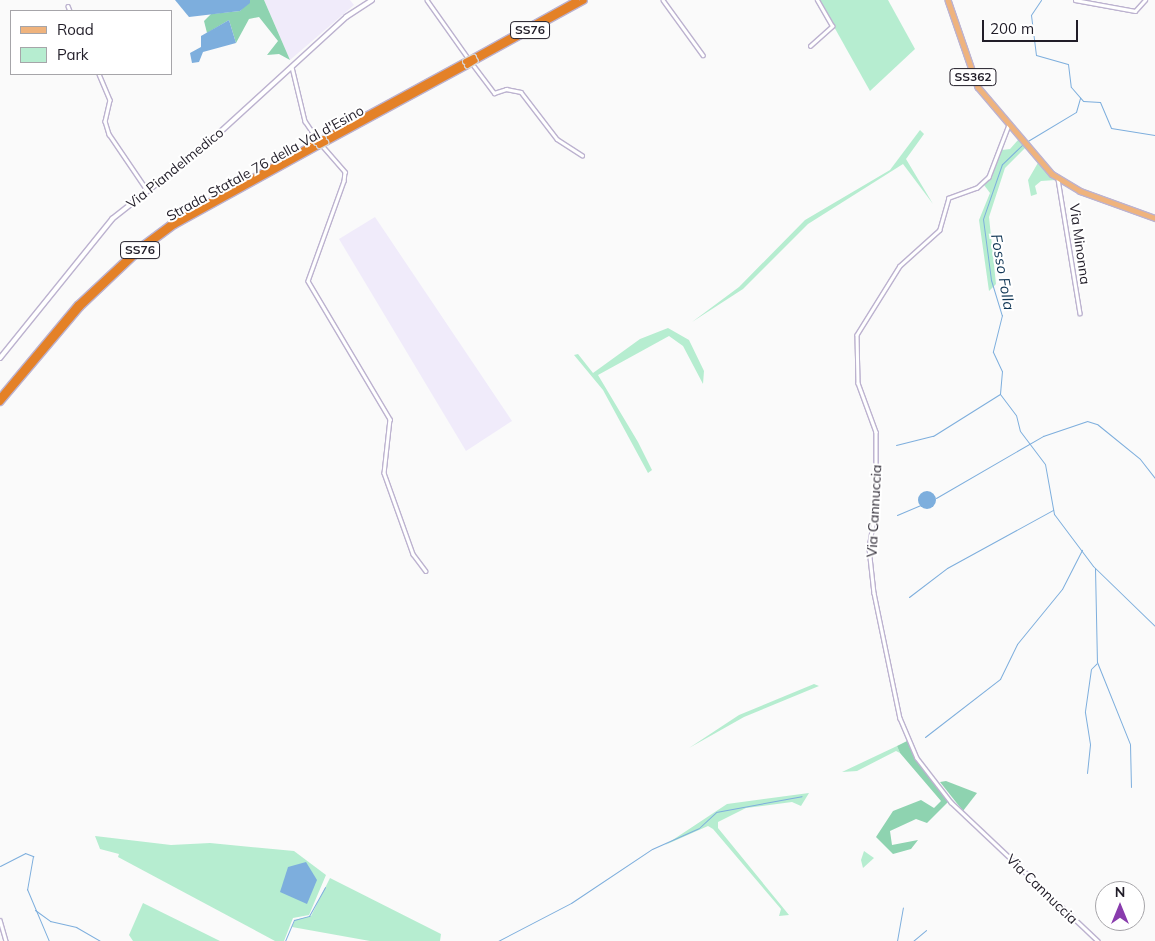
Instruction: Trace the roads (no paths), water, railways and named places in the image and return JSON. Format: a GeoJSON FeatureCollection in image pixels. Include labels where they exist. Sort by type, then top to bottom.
{"type":"FeatureCollection","features":[{"type":"Feature","properties":{"kind":"highway","name":"Strada Statale 76 della Val d'Esino"},"geometry":{"type":"LineString","coordinates":[[0,396],[77,304],[137,248],[172,222],[466,63],[576,0]]}},
{"type":"Feature","properties":{"kind":"highway","name":"Strada Statale 76 della Val d'Esino"},"geometry":{"type":"LineString","coordinates":[[474,58],[584,0]]}},
{"type":"Feature","properties":{"kind":"highway","name":"Strada Statale 76 della Val d'Esino"},"geometry":{"type":"LineString","coordinates":[[0,402],[80,308],[139,251],[181,221],[318,143]]}},
{"type":"Feature","properties":{"kind":"main road","name":"Via Piandelmedico"},"geometry":{"type":"LineString","coordinates":[[0,358],[98,233],[146,190],[206,145],[346,17],[372,0]]}},
{"type":"Feature","properties":{"kind":"main road","name":"Via Minonna"},"geometry":{"type":"LineString","coordinates":[[948,0],[978,87],[1009,125],[1058,179],[1080,191],[1155,218]]}},
{"type":"Feature","properties":{"kind":"street"},"geometry":{"type":"LineString","coordinates":[[427,0],[494,93],[506,89],[521,92],[557,139],[582,155]]}},
{"type":"Feature","properties":{"kind":"street"},"geometry":{"type":"LineString","coordinates":[[663,0],[703,55]]}},
{"type":"Feature","properties":{"kind":"street"},"geometry":{"type":"LineString","coordinates":[[810,46],[832,26],[817,0]]}},
{"type":"Feature","properties":{"kind":"street"},"geometry":{"type":"LineString","coordinates":[[1075,0],[1085,4],[1135,11],[1145,0]]}},
{"type":"Feature","properties":{"kind":"street"},"geometry":{"type":"LineString","coordinates":[[1085,4],[1089,0]]}},
{"type":"Feature","properties":{"kind":"street"},"geometry":{"type":"LineString","coordinates":[[68,6],[70,10]]}},
{"type":"Feature","properties":{"kind":"street"},"geometry":{"type":"LineString","coordinates":[[292,67],[305,121],[345,172],[308,281],[390,419],[384,473],[413,554],[426,571]]}},
{"type":"Feature","properties":{"kind":"street"},"geometry":{"type":"LineString","coordinates":[[99,75],[110,100],[105,121],[109,134],[146,190]]}},
{"type":"Feature","properties":{"kind":"street","name":"Via Cannuccia"},"geometry":{"type":"LineString","coordinates":[[1009,125],[989,177],[977,188],[949,198],[940,230],[900,266],[857,335],[858,383],[877,437],[876,508],[869,548],[874,593],[900,718],[917,758],[951,802],[1098,941]]}},
{"type":"Feature","properties":{"kind":"street","name":"Via Minonna"},"geometry":{"type":"LineString","coordinates":[[1058,179],[1080,313]]}},
{"type":"Feature","properties":{"kind":"street"},"geometry":{"type":"LineString","coordinates":[[0,920],[6,941]]}},
{"type":"Feature","properties":{"kind":"water"},"geometry":{"type":"Polygon","coordinates":[[[175,0],[250,0],[250,3],[240,11],[189,17],[175,0]]]}},
{"type":"Feature","properties":{"kind":"water"},"geometry":{"type":"Polygon","coordinates":[[[229,20],[236,43],[203,52],[199,62],[192,63],[190,53],[201,47],[201,36],[229,20]]]}},
{"type":"Feature","properties":{"kind":"water"},"geometry":{"type":"Polygon","coordinates":[[[923,491],[931,491],[936,496],[934,507],[923,509],[918,504],[918,496],[923,491]]]}},
{"type":"Feature","properties":{"kind":"water"},"geometry":{"type":"Polygon","coordinates":[[[306,862],[317,880],[307,904],[280,892],[288,867],[306,862]]]}},
{"type":"Feature","properties":{"kind":"waterway","name":"Fosso Folla"},"geometry":{"type":"LineString","coordinates":[[1041,0],[1031,15],[1036,55],[1068,64],[1071,87],[1083,101],[1100,102],[1111,128],[1155,135]]}},
{"type":"Feature","properties":{"kind":"waterway","name":"Fosso Folla"},"geometry":{"type":"LineString","coordinates":[[1026,142],[1076,112],[1080,98]]}},
{"type":"Feature","properties":{"kind":"waterway","name":"Fosso Folla"},"geometry":{"type":"LineString","coordinates":[[1023,144],[1002,164],[983,219],[991,280],[1002,315],[993,352],[1002,371],[1000,394],[1016,415],[1020,431],[1045,464],[1054,514],[1093,566],[1155,626]]}},
{"type":"Feature","properties":{"kind":"waterway"},"geometry":{"type":"LineString","coordinates":[[896,445],[933,436],[1000,394]]}},
{"type":"Feature","properties":{"kind":"waterway"},"geometry":{"type":"LineString","coordinates":[[936,498],[1043,436],[1087,421],[1097,424],[1140,459],[1155,478]]}},
{"type":"Feature","properties":{"kind":"waterway"},"geometry":{"type":"LineString","coordinates":[[897,515],[920,505]]}},
{"type":"Feature","properties":{"kind":"waterway"},"geometry":{"type":"LineString","coordinates":[[909,597],[947,568],[1053,510]]}},
{"type":"Feature","properties":{"kind":"waterway"},"geometry":{"type":"LineString","coordinates":[[925,737],[1000,679],[1017,644],[1062,589],[1082,550]]}},
{"type":"Feature","properties":{"kind":"waterway"},"geometry":{"type":"LineString","coordinates":[[1095,568],[1097,662],[1130,744],[1131,787]]}},
{"type":"Feature","properties":{"kind":"waterway"},"geometry":{"type":"LineString","coordinates":[[1087,773],[1090,744],[1085,711],[1091,669],[1097,663]]}},
{"type":"Feature","properties":{"kind":"waterway"},"geometry":{"type":"LineString","coordinates":[[498,941],[571,903],[652,849],[699,828],[716,812],[802,796]]}},
{"type":"Feature","properties":{"kind":"waterway"},"geometry":{"type":"LineString","coordinates":[[0,866],[25,853],[33,856],[27,889],[49,941]]}},
{"type":"Feature","properties":{"kind":"waterway"},"geometry":{"type":"LineString","coordinates":[[285,941],[294,920],[309,916],[325,887]]}},
{"type":"Feature","properties":{"kind":"waterway"},"geometry":{"type":"LineString","coordinates":[[897,941],[903,908]]}},
{"type":"Feature","properties":{"kind":"waterway"},"geometry":{"type":"LineString","coordinates":[[35,910],[50,921],[76,927],[100,941]]}},
{"type":"Feature","properties":{"kind":"waterway"},"geometry":{"type":"LineString","coordinates":[[913,941],[926,930]]}}]}
